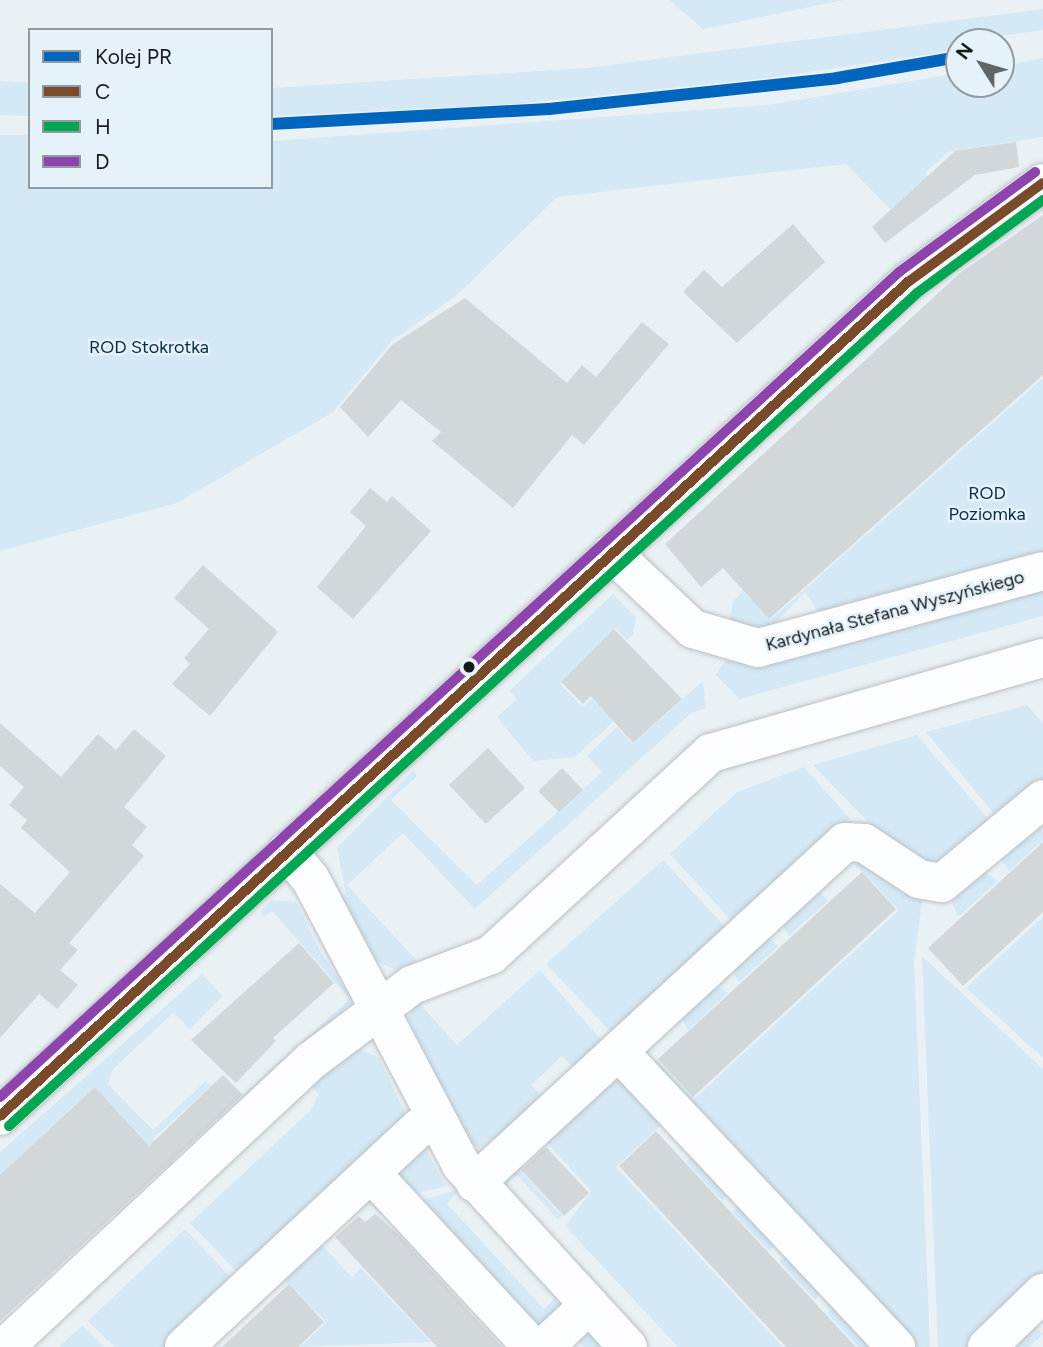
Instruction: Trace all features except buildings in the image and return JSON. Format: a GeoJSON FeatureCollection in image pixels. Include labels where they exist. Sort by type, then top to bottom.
{"type":"FeatureCollection","features":[{"type":"Feature","properties":{"kind":"street"},"geometry":{"type":"LineString","coordinates":[[0,1116],[922,269],[1043,183]]}},
{"type":"Feature","properties":{"kind":"street","name":"Kardynała Stefana Wyszyńskiego"},"geometry":{"type":"LineString","coordinates":[[612,553],[693,629],[758,648],[1043,571]]}},
{"type":"Feature","properties":{"kind":"street"},"geometry":{"type":"LineString","coordinates":[[5,1347],[299,1071],[381,1008],[428,977],[491,955],[719,748],[1043,657]]}},
{"type":"Feature","properties":{"kind":"street"},"geometry":{"type":"LineString","coordinates":[[475,1183],[845,842],[860,841],[919,879],[942,883],[1043,799]]}},
{"type":"Feature","properties":{"kind":"street"},"geometry":{"type":"LineString","coordinates":[[287,851],[310,877],[381,1008],[435,1120],[475,1183],[628,1347]]}},
{"type":"Feature","properties":{"kind":"street"},"geometry":{"type":"LineString","coordinates":[[619,1052],[895,1347]]}},
{"type":"Feature","properties":{"kind":"street"},"geometry":{"type":"LineString","coordinates":[[184,1347],[370,1173],[435,1120]]}},
{"type":"Feature","properties":{"kind":"street"},"geometry":{"type":"LineString","coordinates":[[370,1173],[552,1343],[589,1306]]}},
{"type":"Feature","properties":{"kind":"street"},"geometry":{"type":"LineString","coordinates":[[988,1347],[1043,1293]]}},
{"type":"Feature","properties":{"kind":"green space"},"geometry":{"type":"Polygon","coordinates":[[[669,0],[844,0],[703,29],[669,0]]]}},
{"type":"Feature","properties":{"kind":"green space"},"geometry":{"type":"Polygon","coordinates":[[[1043,9],[1043,30],[1015,34],[1015,28],[945,28],[945,52],[768,78],[515,104],[273,116],[273,88],[586,68],[1043,9]]]}},
{"type":"Feature","properties":{"kind":"green space","name":"ROD Stokrotka"},"geometry":{"type":"Polygon","coordinates":[[[1043,58],[1043,137],[948,152],[925,173],[931,181],[891,210],[846,164],[557,197],[457,295],[392,341],[333,412],[177,503],[0,551],[0,135],[28,135],[28,189],[273,189],[273,141],[767,105],[945,75],[945,98],[1015,98],[1015,63],[1043,58]]]}},
{"type":"Feature","properties":{"kind":"green space"},"geometry":{"type":"Polygon","coordinates":[[[0,81],[28,83],[28,116],[0,115],[0,81]]]}},
{"type":"Feature","properties":{"kind":"green space","name":"ROD Poziomka"},"geometry":{"type":"Polygon","coordinates":[[[1043,378],[1043,554],[821,616],[805,592],[769,630],[729,628],[733,601],[743,591],[770,620],[1043,378]]]}},
{"type":"Feature","properties":{"kind":"green space"},"geometry":{"type":"Polygon","coordinates":[[[1043,587],[1043,616],[739,699],[716,675],[726,660],[738,662],[1043,587]]]}},
{"type":"Feature","properties":{"kind":"green space"},"geometry":{"type":"Polygon","coordinates":[[[613,594],[636,617],[633,635],[627,640],[615,628],[560,684],[583,707],[613,677],[636,701],[575,757],[533,761],[497,717],[517,699],[509,691],[613,594]]]}},
{"type":"Feature","properties":{"kind":"green space"},"geometry":{"type":"Polygon","coordinates":[[[703,681],[706,708],[690,714],[475,909],[403,833],[347,885],[417,961],[396,970],[370,958],[340,897],[346,894],[337,847],[413,771],[417,776],[391,800],[477,885],[602,772],[587,756],[617,727],[633,744],[703,681]]]}},
{"type":"Feature","properties":{"kind":"green space"},"geometry":{"type":"Polygon","coordinates":[[[1027,705],[1043,723],[1043,784],[1001,822],[926,732],[1027,705]]]}},
{"type":"Feature","properties":{"kind":"green space"},"geometry":{"type":"Polygon","coordinates":[[[917,735],[995,827],[953,864],[906,861],[813,765],[917,735]]]}},
{"type":"Feature","properties":{"kind":"green space"},"geometry":{"type":"Polygon","coordinates":[[[804,767],[853,822],[738,928],[670,854],[737,792],[804,767]]]}},
{"type":"Feature","properties":{"kind":"green space"},"geometry":{"type":"Polygon","coordinates":[[[1030,821],[1043,831],[1043,840],[1009,871],[996,852],[1030,821]]]}},
{"type":"Feature","properties":{"kind":"green space"},"geometry":{"type":"Polygon","coordinates":[[[845,854],[901,877],[922,901],[914,963],[930,1347],[904,1347],[648,1069],[657,1060],[694,1099],[899,910],[845,854]]]}},
{"type":"Feature","properties":{"kind":"green space"},"geometry":{"type":"Polygon","coordinates":[[[663,860],[731,933],[613,1034],[546,964],[663,860]]]}},
{"type":"Feature","properties":{"kind":"green space"},"geometry":{"type":"Polygon","coordinates":[[[979,868],[998,881],[958,917],[949,895],[979,868]]]}},
{"type":"Feature","properties":{"kind":"green space"},"geometry":{"type":"Polygon","coordinates":[[[810,886],[829,900],[789,936],[778,916],[810,886]]]}},
{"type":"Feature","properties":{"kind":"green space"},"geometry":{"type":"Polygon","coordinates":[[[272,900],[296,902],[321,952],[352,999],[352,1003],[335,1017],[339,1024],[248,1101],[243,1095],[350,999],[272,911],[264,917],[260,912],[272,900]]]}},
{"type":"Feature","properties":{"kind":"green space"},"geometry":{"type":"Polygon","coordinates":[[[1043,917],[1043,1058],[966,988],[1043,917]]]}},
{"type":"Feature","properties":{"kind":"green space"},"geometry":{"type":"Polygon","coordinates":[[[760,932],[779,946],[739,982],[728,962],[760,932]]]}},
{"type":"Feature","properties":{"kind":"green space"},"geometry":{"type":"Polygon","coordinates":[[[922,956],[1043,1069],[1043,1284],[975,1347],[938,1347],[922,956]]]}},
{"type":"Feature","properties":{"kind":"green space"},"geometry":{"type":"Polygon","coordinates":[[[540,970],[604,1043],[581,1076],[562,1056],[531,1085],[550,1104],[479,1148],[467,1141],[408,1018],[418,1002],[457,1045],[540,970]]]}},
{"type":"Feature","properties":{"kind":"green space"},"geometry":{"type":"Polygon","coordinates":[[[202,974],[223,996],[190,1029],[173,1013],[113,1069],[108,1084],[153,1130],[206,1081],[211,1086],[153,1139],[174,1161],[168,1167],[95,1087],[0,1175],[0,1152],[202,974]]]}},
{"type":"Feature","properties":{"kind":"green space"},"geometry":{"type":"Polygon","coordinates":[[[708,980],[728,993],[688,1030],[677,1009],[708,980]]]}},
{"type":"Feature","properties":{"kind":"green space"},"geometry":{"type":"Polygon","coordinates":[[[355,1047],[379,1058],[409,1121],[245,1280],[190,1223],[310,1111],[319,1094],[309,1084],[355,1047]]]}},
{"type":"Feature","properties":{"kind":"green space"},"geometry":{"type":"Polygon","coordinates":[[[617,1079],[670,1117],[616,1167],[783,1347],[678,1347],[565,1226],[591,1191],[540,1135],[602,1082],[617,1079]]]}},
{"type":"Feature","properties":{"kind":"green space"},"geometry":{"type":"Polygon","coordinates":[[[421,1141],[446,1186],[414,1194],[388,1172],[421,1141]]]}},
{"type":"Feature","properties":{"kind":"green space"},"geometry":{"type":"Polygon","coordinates":[[[692,1157],[730,1192],[722,1201],[686,1162],[692,1157]]]}},
{"type":"Feature","properties":{"kind":"green space"},"geometry":{"type":"Polygon","coordinates":[[[512,1161],[562,1216],[558,1220],[517,1175],[502,1189],[503,1170],[512,1161]]]}},
{"type":"Feature","properties":{"kind":"green space"},"geometry":{"type":"Polygon","coordinates":[[[460,1189],[447,1204],[544,1309],[556,1297],[558,1308],[544,1335],[420,1201],[460,1189]]]}},
{"type":"Feature","properties":{"kind":"green space"},"geometry":{"type":"Polygon","coordinates":[[[742,1203],[780,1236],[769,1251],[732,1212],[742,1203]]]}},
{"type":"Feature","properties":{"kind":"green space"},"geometry":{"type":"Polygon","coordinates":[[[185,1229],[239,1286],[174,1347],[115,1347],[88,1321],[185,1229]]]}},
{"type":"Feature","properties":{"kind":"green space"},"geometry":{"type":"Polygon","coordinates":[[[320,1243],[352,1277],[361,1268],[431,1342],[300,1347],[326,1322],[277,1272],[320,1243]]]}},
{"type":"Feature","properties":{"kind":"green space"},"geometry":{"type":"Polygon","coordinates":[[[790,1253],[824,1288],[815,1300],[779,1262],[790,1253]]]}},
{"type":"Feature","properties":{"kind":"green space"},"geometry":{"type":"Polygon","coordinates":[[[838,1303],[875,1335],[868,1347],[858,1347],[827,1313],[838,1303]]]}},
{"type":"Feature","properties":{"kind":"green space"},"geometry":{"type":"Polygon","coordinates":[[[1034,1324],[1043,1334],[1029,1347],[996,1347],[1034,1324]]]}},
{"type":"Feature","properties":{"kind":"green space"},"geometry":{"type":"Polygon","coordinates":[[[83,1326],[104,1347],[59,1347],[77,1330],[83,1326]]]}},
{"type":"Feature","properties":{"kind":"green space"},"geometry":{"type":"Polygon","coordinates":[[[583,1327],[604,1347],[584,1347],[577,1339],[583,1327]]]}},
{"type":"Feature","properties":{"kind":"rail line","name":"PR"},"geometry":{"type":"LineString","coordinates":[[273,124],[549,109],[837,78],[945,59]]}},
{"type":"Feature","properties":{"kind":"transit line","name":"D"},"geometry":{"type":"LineString","coordinates":[[0,1097],[899,272],[1035,172]]}},
{"type":"Feature","properties":{"kind":"transit line","name":"C"},"geometry":{"type":"LineString","coordinates":[[0,1116],[908,282],[1043,183]]}},
{"type":"Feature","properties":{"kind":"transit line","name":"H"},"geometry":{"type":"LineString","coordinates":[[9,1126],[917,293],[1043,200]]}}]}
